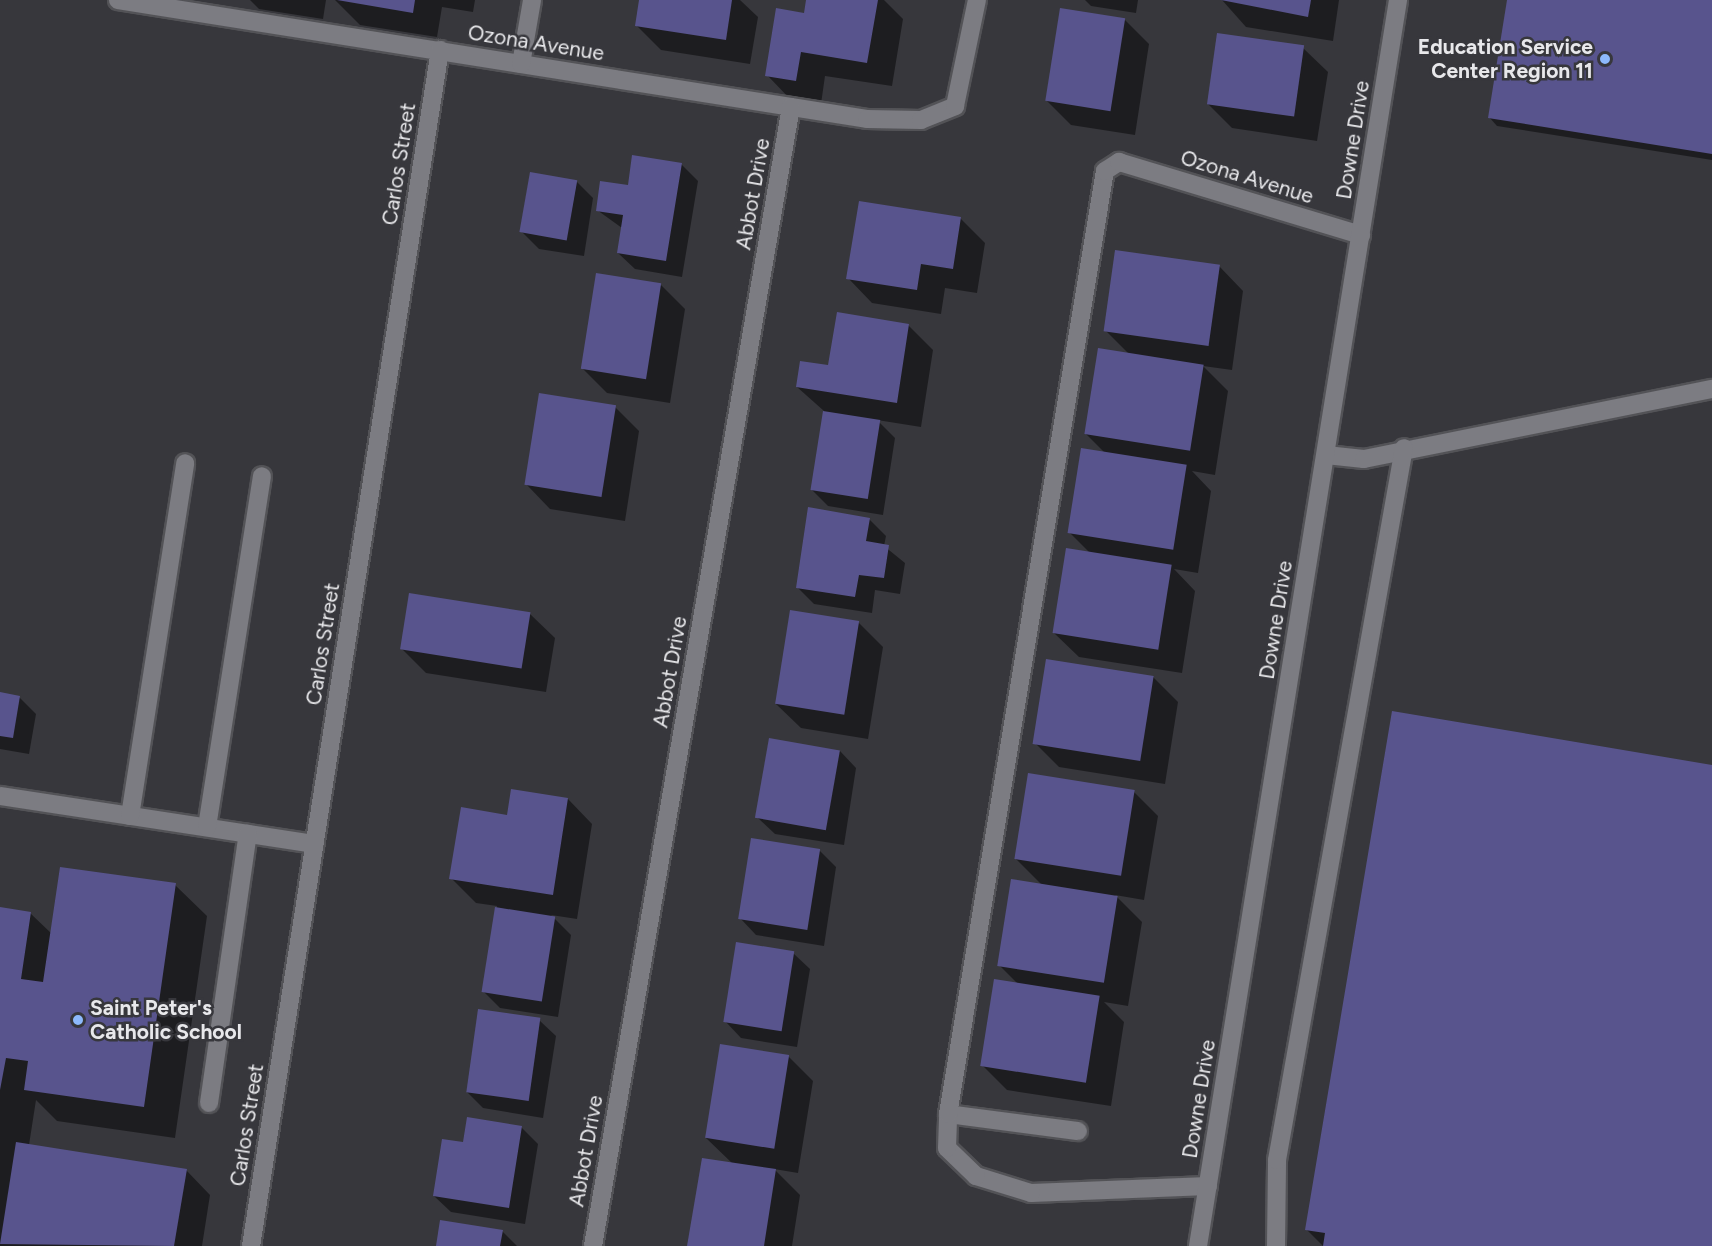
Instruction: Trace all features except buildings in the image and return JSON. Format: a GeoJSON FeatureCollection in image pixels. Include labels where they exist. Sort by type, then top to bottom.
{"type":"FeatureCollection","features":[{"type":"Feature","properties":{"kind":"street","name":"Ozona Avenue"},"geometry":{"type":"LineString","coordinates":[[118,0],[867,119],[921,120],[946,113],[955,106],[977,0]]}},
{"type":"Feature","properties":{"kind":"street"},"geometry":{"type":"LineString","coordinates":[[521,64],[532,0]]}},
{"type":"Feature","properties":{"kind":"street","name":"Downe Drive"},"geometry":{"type":"LineString","coordinates":[[1198,1246],[1398,0]]}},
{"type":"Feature","properties":{"kind":"street","name":"Carlos Street"},"geometry":{"type":"LineString","coordinates":[[251,1246],[440,50]]}},
{"type":"Feature","properties":{"kind":"street","name":"Abbot Drive"},"geometry":{"type":"LineString","coordinates":[[593,1246],[791,107]]}},
{"type":"Feature","properties":{"kind":"street","name":"Ozona Avenue"},"geometry":{"type":"LineString","coordinates":[[948,1114],[1097,194],[1105,171],[1119,162],[1361,235]]}},
{"type":"Feature","properties":{"kind":"street"},"geometry":{"type":"LineString","coordinates":[[1326,455],[1364,459],[1404,448],[1712,389]]}},
{"type":"Feature","properties":{"kind":"street"},"geometry":{"type":"LineString","coordinates":[[1276,1246],[1277,1160],[1404,448]]}},
{"type":"Feature","properties":{"kind":"street"},"geometry":{"type":"LineString","coordinates":[[130,816],[184,462]]}},
{"type":"Feature","properties":{"kind":"street"},"geometry":{"type":"LineString","coordinates":[[207,827],[262,476]]}},
{"type":"Feature","properties":{"kind":"street"},"geometry":{"type":"LineString","coordinates":[[0,796],[314,844]]}},
{"type":"Feature","properties":{"kind":"street"},"geometry":{"type":"LineString","coordinates":[[209,1103],[248,834]]}},
{"type":"Feature","properties":{"kind":"street"},"geometry":{"type":"LineString","coordinates":[[1078,1131],[948,1114],[947,1148],[976,1176],[1031,1193],[1208,1186]]}},
{"type":"Feature","properties":{"kind":"place","name":"Education Service Center Region 11"},"geometry":{"type":"Point","coordinates":[1605,59]}},
{"type":"Feature","properties":{"kind":"place","name":"Saint Peter's Catholic School"},"geometry":{"type":"Point","coordinates":[78,1020]}}]}
